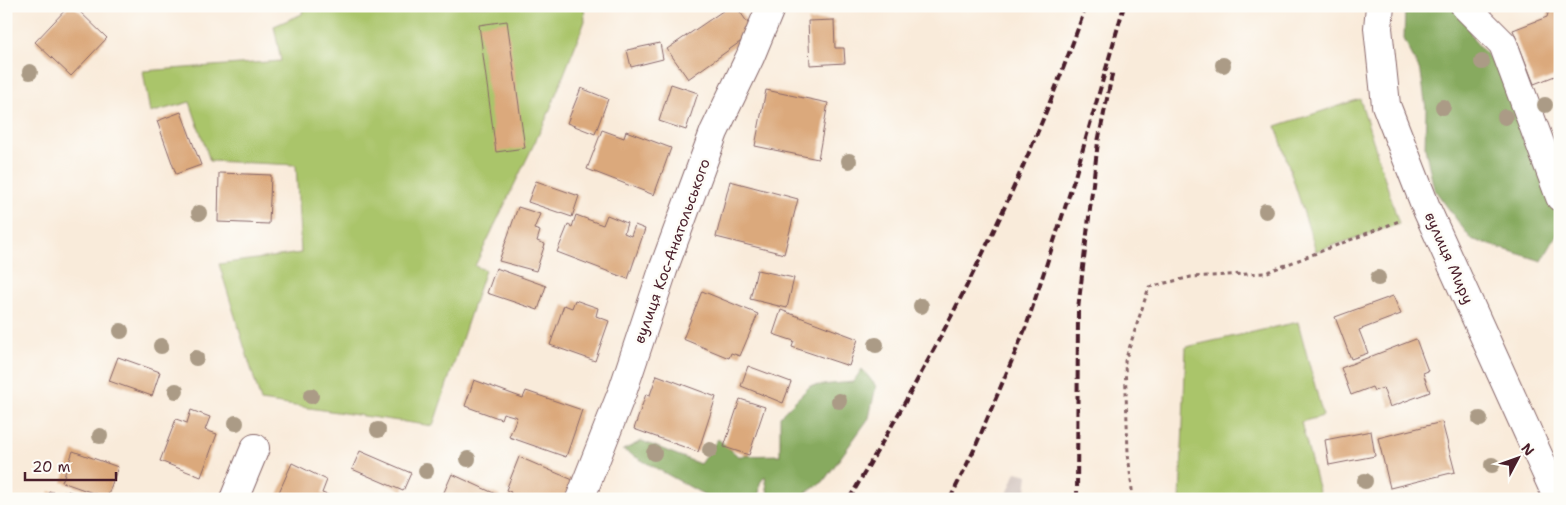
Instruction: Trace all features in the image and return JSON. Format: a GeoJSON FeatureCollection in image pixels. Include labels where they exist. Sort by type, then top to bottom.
{"type":"FeatureCollection","features":[{"type":"Feature","properties":{"kind":"street","name":"вулиця Кос-Анатольського"},"geometry":{"type":"LineString","coordinates":[[580,499],[623,390],[714,132],[750,57],[771,6]]}},
{"type":"Feature","properties":{"kind":"street","name":"вулиця Миру"},"geometry":{"type":"LineString","coordinates":[[1380,6],[1378,28],[1386,105],[1427,210],[1558,499]]}},
{"type":"Feature","properties":{"kind":"street"},"geometry":{"type":"LineString","coordinates":[[1465,6],[1504,44],[1560,197]]}},
{"type":"Feature","properties":{"kind":"street"},"geometry":{"type":"LineString","coordinates":[[234,499],[255,448]]}},
{"type":"Feature","properties":{"kind":"path"},"geometry":{"type":"LineString","coordinates":[[1133,499],[1128,453],[1125,361],[1149,287],[1191,277],[1265,273],[1427,210]]}},
{"type":"Feature","properties":{"kind":"shaded area"},"geometry":{"type":"Polygon","coordinates":[[[1016,472],[1028,475],[1025,499],[1005,499],[1016,472]]]}},
{"type":"Feature","properties":{"kind":"green space"},"geometry":{"type":"Polygon","coordinates":[[[303,6],[584,6],[585,21],[547,117],[475,266],[485,270],[433,426],[261,401],[219,264],[301,253],[296,165],[210,161],[190,102],[150,113],[143,71],[281,61],[274,26],[302,14],[303,6]]]}},
{"type":"Feature","properties":{"kind":"green space"},"geometry":{"type":"Polygon","coordinates":[[[1411,6],[1453,6],[1462,11],[1473,39],[1513,85],[1521,135],[1534,163],[1560,192],[1560,229],[1542,261],[1471,239],[1434,189],[1425,148],[1426,109],[1421,73],[1404,39],[1405,9],[1411,6]]]}},
{"type":"Feature","properties":{"kind":"green space"},"geometry":{"type":"Polygon","coordinates":[[[1360,99],[1399,224],[1316,251],[1276,126],[1360,99]]]}},
{"type":"Feature","properties":{"kind":"green space"},"geometry":{"type":"Polygon","coordinates":[[[1298,322],[1323,416],[1301,422],[1321,499],[1180,499],[1186,347],[1298,322]]]}},
{"type":"Feature","properties":{"kind":"green space"},"geometry":{"type":"Polygon","coordinates":[[[862,369],[876,386],[869,418],[823,482],[796,499],[777,499],[768,495],[765,476],[760,483],[759,499],[712,499],[623,450],[642,441],[700,464],[718,439],[738,456],[780,455],[780,416],[810,386],[853,382],[862,369]]]}},
{"type":"Feature","properties":{"kind":"building"},"geometry":{"type":"Polygon","coordinates":[[[69,6],[74,6],[107,38],[71,76],[35,42],[69,6]]]}},
{"type":"Feature","properties":{"kind":"building"},"geometry":{"type":"Polygon","coordinates":[[[730,6],[736,6],[754,32],[688,79],[667,49],[730,6]]]}},
{"type":"Feature","properties":{"kind":"building"},"geometry":{"type":"Polygon","coordinates":[[[1550,6],[1560,6],[1560,74],[1534,84],[1513,30],[1547,17],[1550,6]]]}},
{"type":"Feature","properties":{"kind":"building"},"geometry":{"type":"Polygon","coordinates":[[[834,20],[835,48],[844,48],[845,63],[810,65],[808,21],[834,20]]]}},
{"type":"Feature","properties":{"kind":"building"},"geometry":{"type":"Polygon","coordinates":[[[507,21],[525,148],[496,152],[479,25],[507,21]]]}},
{"type":"Feature","properties":{"kind":"building"},"geometry":{"type":"Polygon","coordinates":[[[660,43],[663,59],[631,67],[627,50],[660,43]]]}},
{"type":"Feature","properties":{"kind":"building"},"geometry":{"type":"Polygon","coordinates":[[[671,84],[698,93],[686,130],[659,121],[671,84]]]}},
{"type":"Feature","properties":{"kind":"building"},"geometry":{"type":"Polygon","coordinates":[[[581,88],[608,99],[595,134],[567,123],[581,88]]]}},
{"type":"Feature","properties":{"kind":"building"},"geometry":{"type":"Polygon","coordinates":[[[766,90],[828,103],[818,159],[755,146],[766,90]]]}},
{"type":"Feature","properties":{"kind":"building"},"geometry":{"type":"Polygon","coordinates":[[[181,112],[201,165],[176,174],[157,121],[181,112]]]}},
{"type":"Feature","properties":{"kind":"building"},"geometry":{"type":"Polygon","coordinates":[[[602,130],[624,138],[626,131],[671,148],[654,195],[587,169],[602,130]]]}},
{"type":"Feature","properties":{"kind":"building"},"geometry":{"type":"Polygon","coordinates":[[[219,173],[271,175],[269,224],[218,222],[219,173]]]}},
{"type":"Feature","properties":{"kind":"building"},"geometry":{"type":"Polygon","coordinates":[[[536,181],[579,196],[572,217],[528,202],[536,181]]]}},
{"type":"Feature","properties":{"kind":"building"},"geometry":{"type":"Polygon","coordinates":[[[730,181],[798,199],[784,254],[716,237],[730,181]]]}},
{"type":"Feature","properties":{"kind":"building"},"geometry":{"type":"Polygon","coordinates":[[[518,207],[540,214],[534,229],[540,231],[537,241],[545,244],[536,271],[499,261],[518,207]]]}},
{"type":"Feature","properties":{"kind":"building"},"geometry":{"type":"Polygon","coordinates":[[[576,215],[603,225],[607,215],[627,223],[624,233],[631,236],[635,225],[645,229],[628,279],[557,252],[568,225],[572,227],[576,215]]]}},
{"type":"Feature","properties":{"kind":"building"},"geometry":{"type":"Polygon","coordinates":[[[496,268],[546,286],[538,310],[487,293],[496,268]]]}},
{"type":"Feature","properties":{"kind":"building"},"geometry":{"type":"Polygon","coordinates":[[[757,270],[794,278],[787,308],[750,299],[757,270]]]}},
{"type":"Feature","properties":{"kind":"building"},"geometry":{"type":"Polygon","coordinates":[[[702,291],[758,314],[740,356],[731,353],[729,358],[683,339],[702,291]]]}},
{"type":"Feature","properties":{"kind":"building"},"geometry":{"type":"Polygon","coordinates":[[[1393,296],[1401,314],[1359,330],[1368,353],[1351,359],[1335,317],[1393,296]]]}},
{"type":"Feature","properties":{"kind":"building"},"geometry":{"type":"Polygon","coordinates":[[[575,300],[598,308],[596,316],[609,321],[595,361],[550,345],[564,305],[572,308],[575,300]]]}},
{"type":"Feature","properties":{"kind":"building"},"geometry":{"type":"Polygon","coordinates":[[[781,310],[858,339],[849,366],[792,347],[794,341],[773,334],[781,310]]]}},
{"type":"Feature","properties":{"kind":"building"},"geometry":{"type":"Polygon","coordinates":[[[1416,339],[1428,371],[1423,373],[1430,392],[1390,407],[1383,388],[1374,391],[1372,387],[1351,395],[1341,368],[1416,339]]]}},
{"type":"Feature","properties":{"kind":"building"},"geometry":{"type":"Polygon","coordinates":[[[118,357],[160,372],[152,396],[109,381],[118,357]]]}},
{"type":"Feature","properties":{"kind":"building"},"geometry":{"type":"Polygon","coordinates":[[[748,366],[791,382],[783,403],[741,386],[748,366]]]}},
{"type":"Feature","properties":{"kind":"building"},"geometry":{"type":"Polygon","coordinates":[[[657,375],[716,397],[698,452],[634,429],[646,394],[650,395],[657,375]]]}},
{"type":"Feature","properties":{"kind":"building"},"geometry":{"type":"Polygon","coordinates":[[[474,380],[523,398],[526,391],[582,410],[566,457],[509,437],[517,417],[503,413],[501,419],[465,406],[474,380]]]}},
{"type":"Feature","properties":{"kind":"building"},"geometry":{"type":"Polygon","coordinates":[[[740,399],[765,407],[749,455],[724,447],[740,399]]]}},
{"type":"Feature","properties":{"kind":"building"},"geometry":{"type":"Polygon","coordinates":[[[191,410],[210,417],[205,430],[217,434],[201,477],[160,461],[176,419],[187,423],[191,410]]]}},
{"type":"Feature","properties":{"kind":"building"},"geometry":{"type":"Polygon","coordinates":[[[1442,422],[1455,472],[1390,488],[1378,438],[1442,422]]]}},
{"type":"Feature","properties":{"kind":"building"},"geometry":{"type":"Polygon","coordinates":[[[1371,431],[1375,456],[1329,465],[1325,440],[1371,431]]]}},
{"type":"Feature","properties":{"kind":"building"},"geometry":{"type":"Polygon","coordinates":[[[73,451],[118,467],[107,498],[62,482],[73,451]]]}},
{"type":"Feature","properties":{"kind":"building"},"geometry":{"type":"Polygon","coordinates":[[[360,451],[411,473],[403,491],[352,469],[360,451]]]}},
{"type":"Feature","properties":{"kind":"building"},"geometry":{"type":"Polygon","coordinates":[[[519,457],[573,480],[565,499],[508,499],[511,492],[506,490],[519,457]]]}},
{"type":"Feature","properties":{"kind":"building"},"geometry":{"type":"Polygon","coordinates":[[[292,463],[327,480],[322,493],[330,496],[329,499],[276,499],[292,463]]]}},
{"type":"Feature","properties":{"kind":"building"},"geometry":{"type":"Polygon","coordinates":[[[452,474],[500,496],[499,499],[441,499],[452,474]]]}},
{"type":"Feature","properties":{"kind":"building"},"geometry":{"type":"Polygon","coordinates":[[[49,491],[66,496],[68,491],[90,499],[47,499],[49,491]]]}},
{"type":"Feature","properties":{"kind":"railway"},"geometry":{"type":"LineString","coordinates":[[849,499],[918,380],[980,258],[1037,134],[1086,6]]}},
{"type":"Feature","properties":{"kind":"railway"},"geometry":{"type":"LineString","coordinates":[[950,499],[974,450],[1026,327],[1074,180],[1124,6]]}},
{"type":"Feature","properties":{"kind":"railway"},"geometry":{"type":"LineString","coordinates":[[1077,499],[1078,309],[1098,142],[1113,70]]}}]}
